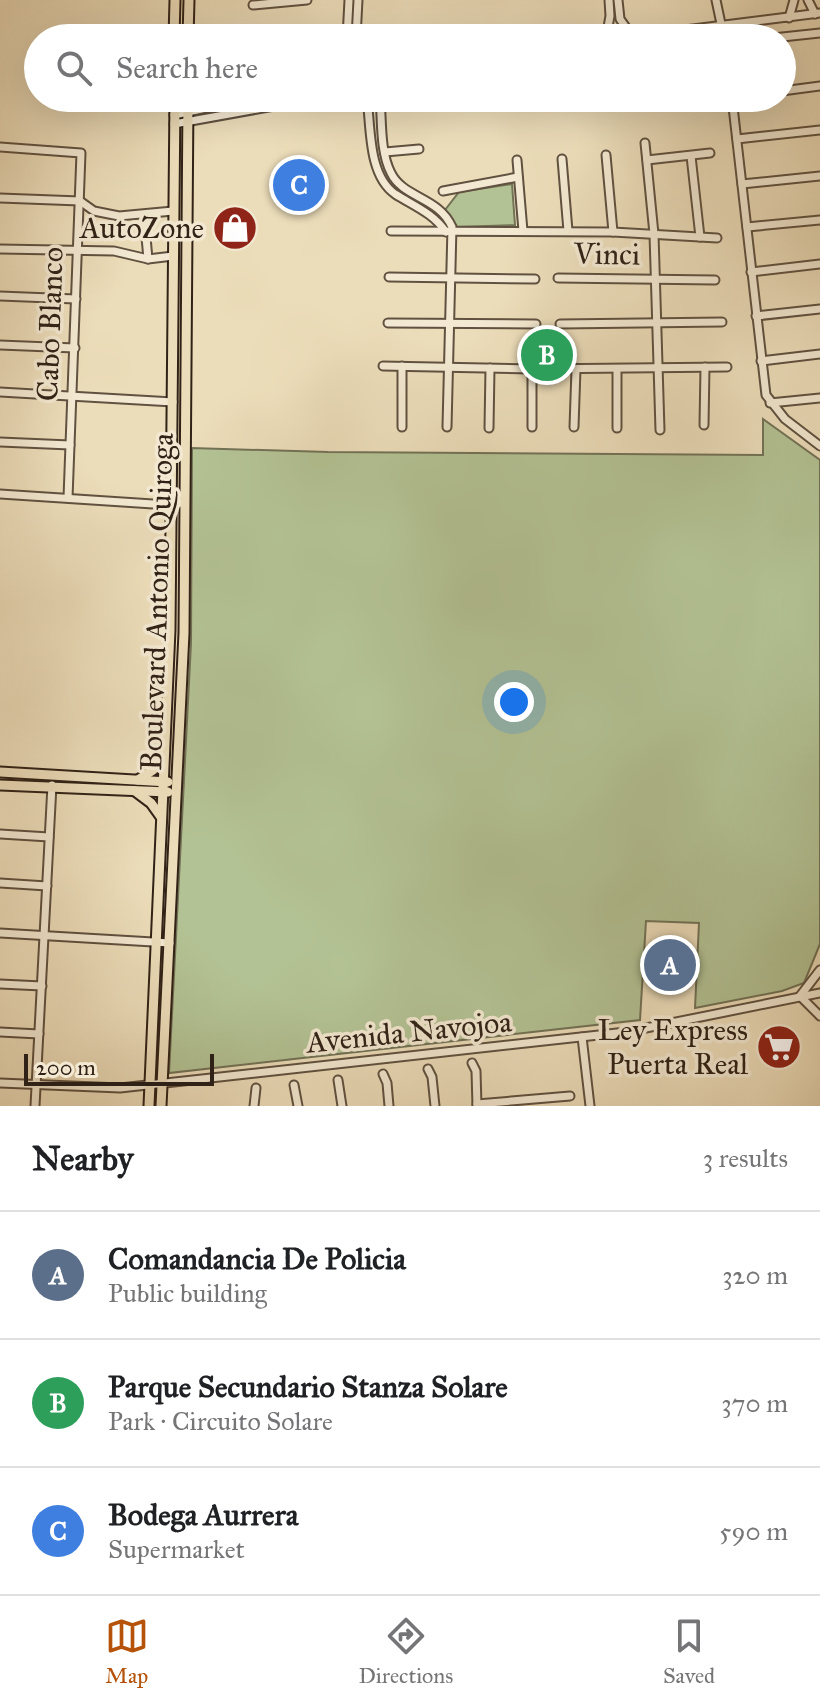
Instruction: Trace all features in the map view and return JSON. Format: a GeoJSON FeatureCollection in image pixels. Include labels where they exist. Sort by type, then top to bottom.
{"type":"FeatureCollection","features":[{"type":"Feature","properties":{"kind":"main road"},"geometry":{"type":"LineString","coordinates":[[174,24],[175,0]]}},
{"type":"Feature","properties":{"kind":"main road"},"geometry":{"type":"LineString","coordinates":[[188,24],[189,0]]}},
{"type":"Feature","properties":{"kind":"main road","name":"Boulevard Antonio Quiroga"},"geometry":{"type":"LineString","coordinates":[[149,1106],[170,630],[174,112]]}},
{"type":"Feature","properties":{"kind":"main road","name":"Boulevard Antonio Quiroga"},"geometry":{"type":"LineString","coordinates":[[161,1106],[184,633],[188,113]]}},
{"type":"Feature","properties":{"kind":"main road"},"geometry":{"type":"LineString","coordinates":[[0,785],[135,785],[160,764],[165,752]]}},
{"type":"Feature","properties":{"kind":"main road"},"geometry":{"type":"LineString","coordinates":[[0,772],[176,788]]}},
{"type":"Feature","properties":{"kind":"main road"},"geometry":{"type":"LineString","coordinates":[[135,785],[162,818]]}},
{"type":"Feature","properties":{"kind":"street"},"geometry":{"type":"LineString","coordinates":[[253,5],[307,0]]}},
{"type":"Feature","properties":{"kind":"street"},"geometry":{"type":"LineString","coordinates":[[349,0],[352,24]]}},
{"type":"Feature","properties":{"kind":"street"},"geometry":{"type":"LineString","coordinates":[[353,24],[358,0]]}},
{"type":"Feature","properties":{"kind":"street"},"geometry":{"type":"LineString","coordinates":[[609,0],[615,6]]}},
{"type":"Feature","properties":{"kind":"street"},"geometry":{"type":"LineString","coordinates":[[716,0],[721,24]]}},
{"type":"Feature","properties":{"kind":"street"},"geometry":{"type":"LineString","coordinates":[[789,18],[794,0]]}},
{"type":"Feature","properties":{"kind":"street"},"geometry":{"type":"LineString","coordinates":[[731,24],[818,13],[808,0]]}},
{"type":"Feature","properties":{"kind":"street"},"geometry":{"type":"LineString","coordinates":[[796,36],[820,33]]}},
{"type":"Feature","properties":{"kind":"street"},"geometry":{"type":"LineString","coordinates":[[796,89],[820,86]]}},
{"type":"Feature","properties":{"kind":"street"},"geometry":{"type":"LineString","coordinates":[[174,120],[192,112]]}},
{"type":"Feature","properties":{"kind":"street"},"geometry":{"type":"LineString","coordinates":[[174,120],[188,124],[243,112]]}},
{"type":"Feature","properties":{"kind":"street"},"geometry":{"type":"LineString","coordinates":[[369,112],[379,173],[391,191],[417,206],[449,231]]}},
{"type":"Feature","properties":{"kind":"street"},"geometry":{"type":"LineString","coordinates":[[381,112],[389,151],[389,170],[398,182],[445,214],[449,231],[451,278],[447,427]]}},
{"type":"Feature","properties":{"kind":"street"},"geometry":{"type":"LineString","coordinates":[[734,112],[766,395],[785,419],[819,445]]}},
{"type":"Feature","properties":{"kind":"street"},"geometry":{"type":"LineString","coordinates":[[737,139],[820,130]]}},
{"type":"Feature","properties":{"kind":"street"},"geometry":{"type":"LineString","coordinates":[[371,134],[383,132]]}},
{"type":"Feature","properties":{"kind":"street"},"geometry":{"type":"LineString","coordinates":[[645,143],[654,234],[660,430]]}},
{"type":"Feature","properties":{"kind":"street","name":"Cabo Blanco"},"geometry":{"type":"LineString","coordinates":[[0,147],[81,153],[68,498]]}},
{"type":"Feature","properties":{"kind":"street"},"geometry":{"type":"LineString","coordinates":[[389,151],[419,149]]}},
{"type":"Feature","properties":{"kind":"street"},"geometry":{"type":"LineString","coordinates":[[647,160],[710,153]]}},
{"type":"Feature","properties":{"kind":"street"},"geometry":{"type":"LineString","coordinates":[[606,155],[613,232]]}},
{"type":"Feature","properties":{"kind":"street"},"geometry":{"type":"LineString","coordinates":[[691,156],[700,237]]}},
{"type":"Feature","properties":{"kind":"street"},"geometry":{"type":"LineString","coordinates":[[562,159],[568,231]]}},
{"type":"Feature","properties":{"kind":"street"},"geometry":{"type":"LineString","coordinates":[[517,160],[523,231]]}},
{"type":"Feature","properties":{"kind":"street"},"geometry":{"type":"LineString","coordinates":[[379,173],[389,170]]}},
{"type":"Feature","properties":{"kind":"street"},"geometry":{"type":"LineString","coordinates":[[742,184],[820,176]]}},
{"type":"Feature","properties":{"kind":"street"},"geometry":{"type":"LineString","coordinates":[[443,191],[518,177]]}},
{"type":"Feature","properties":{"kind":"street"},"geometry":{"type":"LineString","coordinates":[[417,206],[422,197]]}},
{"type":"Feature","properties":{"kind":"street"},"geometry":{"type":"LineString","coordinates":[[0,198],[80,201],[94,211],[112,216],[173,211]]}},
{"type":"Feature","properties":{"kind":"street"},"geometry":{"type":"LineString","coordinates":[[144,215],[148,259]]}},
{"type":"Feature","properties":{"kind":"street"},"geometry":{"type":"LineString","coordinates":[[747,227],[820,220]]}},
{"type":"Feature","properties":{"kind":"street"},"geometry":{"type":"LineString","coordinates":[[391,231],[568,231],[717,238]]}},
{"type":"Feature","properties":{"kind":"street"},"geometry":{"type":"LineString","coordinates":[[0,249],[114,251],[148,259],[173,256]]}},
{"type":"Feature","properties":{"kind":"street"},"geometry":{"type":"LineString","coordinates":[[751,272],[820,264]]}},
{"type":"Feature","properties":{"kind":"street"},"geometry":{"type":"LineString","coordinates":[[389,277],[535,279]]}},
{"type":"Feature","properties":{"kind":"street","name":"Vinci"},"geometry":{"type":"LineString","coordinates":[[558,278],[715,280]]}},
{"type":"Feature","properties":{"kind":"street"},"geometry":{"type":"LineString","coordinates":[[0,296],[76,299]]}},
{"type":"Feature","properties":{"kind":"street"},"geometry":{"type":"LineString","coordinates":[[756,316],[820,309]]}},
{"type":"Feature","properties":{"kind":"street"},"geometry":{"type":"LineString","coordinates":[[560,324],[722,322]]}},
{"type":"Feature","properties":{"kind":"street"},"geometry":{"type":"LineString","coordinates":[[388,323],[536,324]]}},
{"type":"Feature","properties":{"kind":"street"},"geometry":{"type":"LineString","coordinates":[[0,345],[75,348]]}},
{"type":"Feature","properties":{"kind":"street"},"geometry":{"type":"LineString","coordinates":[[761,361],[820,354]]}},
{"type":"Feature","properties":{"kind":"street"},"geometry":{"type":"LineString","coordinates":[[383,366],[532,369],[727,367]]}},
{"type":"Feature","properties":{"kind":"street"},"geometry":{"type":"LineString","coordinates":[[402,366],[402,427]]}},
{"type":"Feature","properties":{"kind":"street"},"geometry":{"type":"LineString","coordinates":[[704,425],[705,367]]}},
{"type":"Feature","properties":{"kind":"street"},"geometry":{"type":"LineString","coordinates":[[489,428],[490,368]]}},
{"type":"Feature","properties":{"kind":"street"},"geometry":{"type":"LineString","coordinates":[[532,369],[532,427]]}},
{"type":"Feature","properties":{"kind":"street"},"geometry":{"type":"LineString","coordinates":[[574,427],[576,369]]}},
{"type":"Feature","properties":{"kind":"street"},"geometry":{"type":"LineString","coordinates":[[617,369],[617,428]]}},
{"type":"Feature","properties":{"kind":"street"},"geometry":{"type":"LineString","coordinates":[[0,392],[173,402]]}},
{"type":"Feature","properties":{"kind":"street"},"geometry":{"type":"LineString","coordinates":[[770,403],[820,398]]}},
{"type":"Feature","properties":{"kind":"street"},"geometry":{"type":"LineString","coordinates":[[0,442],[70,445]]}},
{"type":"Feature","properties":{"kind":"street"},"geometry":{"type":"LineString","coordinates":[[0,494],[185,503]]}},
{"type":"Feature","properties":{"kind":"street"},"geometry":{"type":"LineString","coordinates":[[35,1106],[52,775]]}},
{"type":"Feature","properties":{"kind":"street"},"geometry":{"type":"LineString","coordinates":[[0,834],[49,837]]}},
{"type":"Feature","properties":{"kind":"street"},"geometry":{"type":"LineString","coordinates":[[0,883],[47,886]]}},
{"type":"Feature","properties":{"kind":"street"},"geometry":{"type":"LineString","coordinates":[[4,933],[170,943]]}},
{"type":"Feature","properties":{"kind":"street"},"geometry":{"type":"LineString","coordinates":[[820,970],[800,996],[820,1016]]}},
{"type":"Feature","properties":{"kind":"street"},"geometry":{"type":"LineString","coordinates":[[0,984],[42,986]]}},
{"type":"Feature","properties":{"kind":"street","name":"Avenida Navojoa"},"geometry":{"type":"LineString","coordinates":[[0,1083],[88,1088],[163,1083],[582,1037],[660,1026],[820,993]]}},
{"type":"Feature","properties":{"kind":"street"},"geometry":{"type":"LineString","coordinates":[[0,1032],[39,1034]]}},
{"type":"Feature","properties":{"kind":"street"},"geometry":{"type":"LineString","coordinates":[[582,1037],[590,1106]]}},
{"type":"Feature","properties":{"kind":"street"},"geometry":{"type":"LineString","coordinates":[[472,1063],[476,1071],[477,1105],[570,1096]]}},
{"type":"Feature","properties":{"kind":"street"},"geometry":{"type":"LineString","coordinates":[[428,1069],[432,1077],[435,1106]]}},
{"type":"Feature","properties":{"kind":"street"},"geometry":{"type":"LineString","coordinates":[[383,1074],[389,1106]]}},
{"type":"Feature","properties":{"kind":"street"},"geometry":{"type":"LineString","coordinates":[[338,1080],[342,1106]]}},
{"type":"Feature","properties":{"kind":"street"},"geometry":{"type":"LineString","coordinates":[[294,1085],[298,1106]]}},
{"type":"Feature","properties":{"kind":"street"},"geometry":{"type":"LineString","coordinates":[[254,1106],[256,1088]]}},
{"type":"Feature","properties":{"kind":"green space"},"geometry":{"type":"Polygon","coordinates":[[[512,184],[515,225],[457,227],[445,210],[459,192],[512,184]]]}},
{"type":"Feature","properties":{"kind":"green space"},"geometry":{"type":"Polygon","coordinates":[[[763,419],[820,460],[820,944],[804,983],[782,991],[695,1008],[699,923],[646,921],[640,1020],[169,1073],[191,643],[192,448],[763,455],[763,419]]]}},
{"type":"Feature","properties":{"kind":"place","name":"Bodega Aurrera"},"geometry":{"type":"Point","coordinates":[299,185]}},
{"type":"Feature","properties":{"kind":"place","name":"AutoZone"},"geometry":{"type":"Point","coordinates":[235,228]}},
{"type":"Feature","properties":{"kind":"place","name":"Parque Secundario Stanza Solare"},"geometry":{"type":"Point","coordinates":[547,355]}},
{"type":"Feature","properties":{"kind":"place","name":"Comandancia De Policia"},"geometry":{"type":"Point","coordinates":[670,965]}},
{"type":"Feature","properties":{"kind":"place","name":"Ley Express Puerta Real"},"geometry":{"type":"Point","coordinates":[779,1047]}}]}
